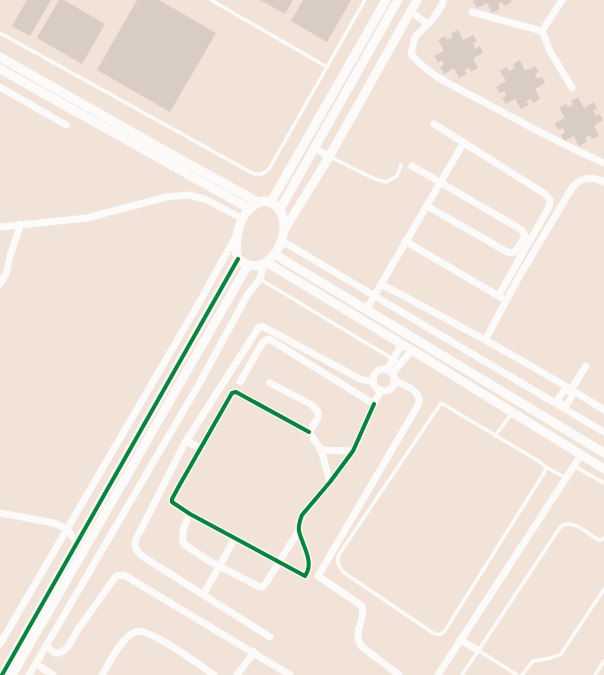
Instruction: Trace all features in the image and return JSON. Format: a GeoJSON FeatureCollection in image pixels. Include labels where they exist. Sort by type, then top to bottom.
{"type":"FeatureCollection","features":[{"type":"Feature","properties":{"kind":"street"},"geometry":{"type":"LineString","coordinates":[[271,202],[386,0]]}},
{"type":"Feature","properties":{"kind":"street"},"geometry":{"type":"LineString","coordinates":[[280,209],[398,0]]}},
{"type":"Feature","properties":{"kind":"street"},"geometry":{"type":"LineString","coordinates":[[282,236],[329,157],[417,0]]}},
{"type":"Feature","properties":{"kind":"street"},"geometry":{"type":"LineString","coordinates":[[443,0],[442,6],[428,24],[415,37],[411,54],[418,63],[449,83],[541,133],[604,163]]}},
{"type":"Feature","properties":{"kind":"street"},"geometry":{"type":"LineString","coordinates":[[542,31],[562,0]]}},
{"type":"Feature","properties":{"kind":"street"},"geometry":{"type":"LineString","coordinates":[[411,12],[428,24]]}},
{"type":"Feature","properties":{"kind":"street"},"geometry":{"type":"LineString","coordinates":[[472,12],[542,31]]}},
{"type":"Feature","properties":{"kind":"street"},"geometry":{"type":"LineString","coordinates":[[542,31],[550,50],[572,88]]}},
{"type":"Feature","properties":{"kind":"street"},"geometry":{"type":"LineString","coordinates":[[0,57],[258,202]]}},
{"type":"Feature","properties":{"kind":"street"},"geometry":{"type":"LineString","coordinates":[[0,69],[250,209]]}},
{"type":"Feature","properties":{"kind":"street"},"geometry":{"type":"LineString","coordinates":[[0,87],[66,125]]}},
{"type":"Feature","properties":{"kind":"street"},"geometry":{"type":"LineString","coordinates":[[434,124],[545,194],[550,200],[549,208],[498,295]]}},
{"type":"Feature","properties":{"kind":"street"},"geometry":{"type":"LineString","coordinates":[[366,310],[464,142]]}},
{"type":"Feature","properties":{"kind":"street"},"geometry":{"type":"LineString","coordinates":[[314,148],[329,157]]}},
{"type":"Feature","properties":{"kind":"street"},"geometry":{"type":"LineString","coordinates":[[412,166],[522,230],[525,236],[515,252],[509,253],[427,206]]}},
{"type":"Feature","properties":{"kind":"street"},"geometry":{"type":"LineString","coordinates":[[485,340],[520,275],[577,181],[583,178],[604,182]]}},
{"type":"Feature","properties":{"kind":"street"},"geometry":{"type":"LineString","coordinates":[[0,227],[87,218],[166,197],[188,195],[205,199],[243,219]]}},
{"type":"Feature","properties":{"kind":"street"},"geometry":{"type":"LineString","coordinates":[[0,644],[199,303],[236,236],[243,219],[250,209],[258,202],[271,202],[280,209],[284,219],[282,236],[278,248],[265,263],[256,266],[248,265],[238,259]]}},
{"type":"Feature","properties":{"kind":"street"},"geometry":{"type":"LineString","coordinates":[[0,284],[6,274],[10,256],[21,224]]}},
{"type":"Feature","properties":{"kind":"street"},"geometry":{"type":"LineString","coordinates":[[2,675],[238,259],[236,250],[236,236]]}},
{"type":"Feature","properties":{"kind":"street"},"geometry":{"type":"LineString","coordinates":[[282,236],[374,296],[604,432]]}},
{"type":"Feature","properties":{"kind":"street"},"geometry":{"type":"LineString","coordinates":[[405,241],[506,300]]}},
{"type":"Feature","properties":{"kind":"street"},"geometry":{"type":"LineString","coordinates":[[274,254],[604,453]]}},
{"type":"Feature","properties":{"kind":"street"},"geometry":{"type":"LineString","coordinates":[[29,675],[199,384],[248,294],[260,279],[265,263]]}},
{"type":"Feature","properties":{"kind":"street"},"geometry":{"type":"LineString","coordinates":[[265,263],[412,350],[604,469]]}},
{"type":"Feature","properties":{"kind":"street"},"geometry":{"type":"LineString","coordinates":[[12,675],[248,265]]}},
{"type":"Feature","properties":{"kind":"street"},"geometry":{"type":"LineString","coordinates":[[381,284],[485,340],[604,410]]}},
{"type":"Feature","properties":{"kind":"street"},"geometry":{"type":"LineString","coordinates":[[270,637],[144,558],[136,549],[134,544],[186,441],[257,328],[260,326],[360,379],[367,381],[373,380]]}},
{"type":"Feature","properties":{"kind":"street"},"geometry":{"type":"LineString","coordinates":[[240,382],[264,342],[269,339],[374,404]]}},
{"type":"Feature","properties":{"kind":"street"},"geometry":{"type":"LineString","coordinates":[[399,675],[362,647],[359,643],[357,634],[362,606],[318,577],[318,573],[417,407],[419,401],[415,392],[391,374],[384,369],[378,371],[373,380],[375,386],[381,390],[384,391],[390,389],[391,374],[393,359],[402,344]]}},
{"type":"Feature","properties":{"kind":"street"},"geometry":{"type":"LineString","coordinates":[[391,374],[412,350]]}},
{"type":"Feature","properties":{"kind":"street"},"geometry":{"type":"LineString","coordinates":[[559,405],[564,406],[567,404],[572,396],[571,390],[586,366]]}},
{"type":"Feature","properties":{"kind":"street"},"geometry":{"type":"LineString","coordinates":[[270,383],[312,405],[316,409],[318,412],[318,418],[309,432]]}},
{"type":"Feature","properties":{"kind":"street"},"geometry":{"type":"LineString","coordinates":[[190,514],[182,532],[184,544],[219,566],[262,587],[266,584],[278,562],[299,530],[302,515],[330,482],[353,451],[381,390]]}},
{"type":"Feature","properties":{"kind":"street"},"geometry":{"type":"LineString","coordinates":[[299,530],[307,553],[309,566],[306,575],[304,576],[173,504],[172,499],[231,394],[234,392],[309,432],[321,450],[330,482]]}},
{"type":"Feature","properties":{"kind":"street"},"geometry":{"type":"LineString","coordinates":[[522,418],[530,408]]}},
{"type":"Feature","properties":{"kind":"street"},"geometry":{"type":"LineString","coordinates":[[186,441],[200,448]]}},
{"type":"Feature","properties":{"kind":"street"},"geometry":{"type":"LineString","coordinates":[[321,450],[353,451]]}},
{"type":"Feature","properties":{"kind":"street"},"geometry":{"type":"LineString","coordinates":[[438,675],[582,455]]}},
{"type":"Feature","properties":{"kind":"street"},"geometry":{"type":"LineString","coordinates":[[0,513],[54,523],[67,529],[77,543]]}},
{"type":"Feature","properties":{"kind":"street"},"geometry":{"type":"LineString","coordinates":[[203,595],[235,538]]}},
{"type":"Feature","properties":{"kind":"street"},"geometry":{"type":"LineString","coordinates":[[308,569],[318,573]]}},
{"type":"Feature","properties":{"kind":"street"},"geometry":{"type":"LineString","coordinates":[[46,646],[55,653],[60,653],[66,648],[116,576],[124,575],[290,675]]}},
{"type":"Feature","properties":{"kind":"street"},"geometry":{"type":"LineString","coordinates":[[102,675],[126,637],[136,631],[144,631],[155,636],[214,675]]}},
{"type":"Feature","properties":{"kind":"street"},"geometry":{"type":"LineString","coordinates":[[460,640],[478,650]]}},
{"type":"Feature","properties":{"kind":"street"},"geometry":{"type":"LineString","coordinates":[[237,675],[254,652]]}},
{"type":"Feature","properties":{"kind":"street"},"geometry":{"type":"LineString","coordinates":[[36,664],[53,675]]}},
{"type":"Feature","properties":{"kind":"lane"},"geometry":{"type":"LineString","coordinates":[[211,0],[327,67]]}},
{"type":"Feature","properties":{"kind":"lane"},"geometry":{"type":"LineString","coordinates":[[0,33],[254,174],[262,174],[269,169],[365,0]]}},
{"type":"Feature","properties":{"kind":"lane"},"geometry":{"type":"LineString","coordinates":[[329,157],[375,179],[386,182],[397,176],[401,164]]}},
{"type":"Feature","properties":{"kind":"lane"},"geometry":{"type":"LineString","coordinates":[[260,279],[401,364]]}},
{"type":"Feature","properties":{"kind":"lane"},"geometry":{"type":"LineString","coordinates":[[546,467],[544,473],[444,632],[441,634],[433,633],[343,572],[338,564],[338,556],[441,403],[566,478]]}},
{"type":"Feature","properties":{"kind":"lane"},"geometry":{"type":"LineString","coordinates":[[495,436],[512,412]]}},
{"type":"Feature","properties":{"kind":"lane"},"geometry":{"type":"LineString","coordinates":[[574,466],[604,483]]}},
{"type":"Feature","properties":{"kind":"lane"},"geometry":{"type":"LineString","coordinates":[[462,675],[560,526],[565,523],[572,523],[597,539],[601,540],[604,538]]}},
{"type":"Feature","properties":{"kind":"lane"},"geometry":{"type":"LineString","coordinates":[[522,675],[533,661],[551,658],[561,654],[604,589]]}},
{"type":"Feature","properties":{"kind":"lane"},"geometry":{"type":"LineString","coordinates":[[478,650],[518,675]]}},
{"type":"Feature","properties":{"kind":"lane"},"geometry":{"type":"LineString","coordinates":[[595,675],[604,661]]}},
{"type":"Feature","properties":{"kind":"building"},"geometry":{"type":"Polygon","coordinates":[[[27,0],[51,0],[30,36],[12,26],[27,0]]]}},
{"type":"Feature","properties":{"kind":"building"},"geometry":{"type":"Polygon","coordinates":[[[59,0],[64,0],[105,24],[82,64],[37,38],[59,0]]]}},
{"type":"Feature","properties":{"kind":"building"},"geometry":{"type":"Polygon","coordinates":[[[137,0],[159,0],[216,33],[170,112],[97,70],[137,0]]]}},
{"type":"Feature","properties":{"kind":"building"},"geometry":{"type":"Polygon","coordinates":[[[260,0],[293,0],[285,14],[260,0]]]}},
{"type":"Feature","properties":{"kind":"building"},"geometry":{"type":"Polygon","coordinates":[[[303,0],[351,0],[327,42],[291,21],[303,0]]]}},
{"type":"Feature","properties":{"kind":"building"},"geometry":{"type":"Polygon","coordinates":[[[510,0],[512,2],[504,6],[502,2],[498,4],[500,9],[492,13],[487,3],[477,8],[473,1],[510,0]]]}},
{"type":"Feature","properties":{"kind":"building"},"geometry":{"type":"Polygon","coordinates":[[[458,30],[463,40],[473,35],[477,41],[473,43],[475,49],[480,46],[483,53],[473,58],[478,68],[471,72],[469,68],[464,70],[467,74],[459,78],[454,68],[444,74],[440,67],[444,65],[442,60],[438,63],[434,56],[444,51],[438,40],[445,36],[447,40],[453,37],[451,33],[458,30]]]}},
{"type":"Feature","properties":{"kind":"building"},"geometry":{"type":"Polygon","coordinates":[[[520,60],[525,71],[535,66],[539,72],[535,74],[537,79],[542,77],[545,83],[535,89],[540,99],[533,103],[531,99],[526,101],[529,105],[521,109],[515,99],[506,104],[502,98],[506,96],[504,91],[500,93],[496,87],[506,81],[500,71],[507,67],[509,71],[515,68],[513,64],[520,60]]]}},
{"type":"Feature","properties":{"kind":"building"},"geometry":{"type":"Polygon","coordinates":[[[578,97],[584,108],[594,102],[597,109],[593,111],[596,116],[600,114],[603,120],[594,126],[599,136],[592,139],[590,135],[585,138],[587,142],[579,146],[574,136],[564,141],[561,135],[565,132],[563,128],[558,130],[555,123],[565,118],[559,108],[566,104],[568,107],[573,105],[571,101],[578,97]]]}},
{"type":"Feature","properties":{"kind":"cycle path"},"geometry":{"type":"LineString","coordinates":[[2,675],[238,259]]}},
{"type":"Feature","properties":{"kind":"cycle path"},"geometry":{"type":"LineString","coordinates":[[309,432],[236,392],[232,393],[179,486],[172,499],[172,502],[190,514],[305,576],[309,565],[299,531],[302,515],[330,482],[353,451],[374,404]]}}]}
